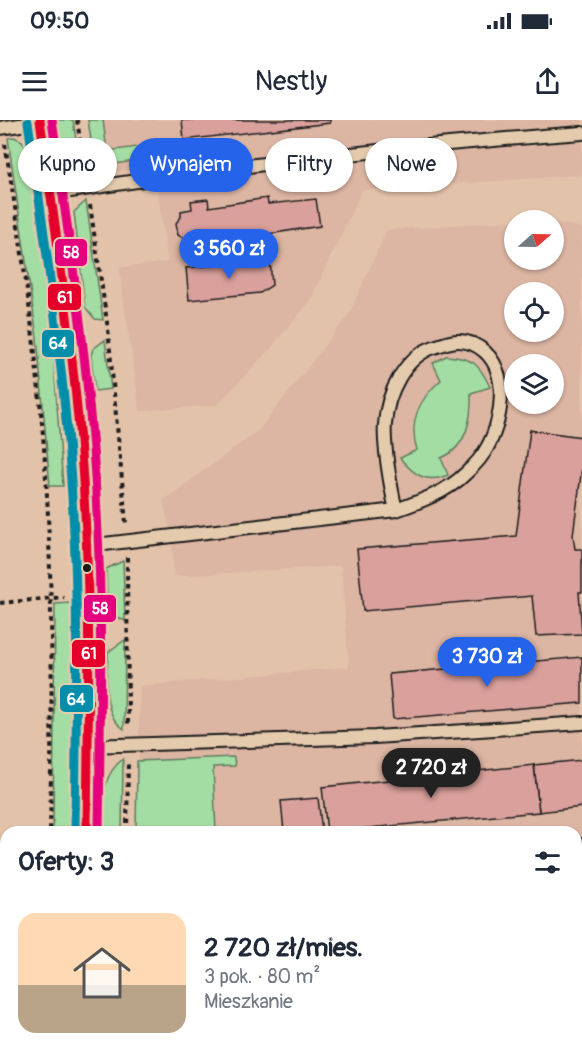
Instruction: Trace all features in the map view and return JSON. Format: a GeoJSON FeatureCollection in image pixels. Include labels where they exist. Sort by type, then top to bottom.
{"type":"FeatureCollection","features":[{"type":"Feature","properties":{"kind":"street"},"geometry":{"type":"LineString","coordinates":[[40,121],[74,370],[87,546],[89,595],[87,826]]}},
{"type":"Feature","properties":{"kind":"lane"},"geometry":{"type":"LineString","coordinates":[[1,128],[40,121]]}},
{"type":"Feature","properties":{"kind":"lane"},"geometry":{"type":"LineString","coordinates":[[117,183],[423,145],[582,133]]}},
{"type":"Feature","properties":{"kind":"lane"},"geometry":{"type":"LineString","coordinates":[[51,194],[63,192]]}},
{"type":"Feature","properties":{"kind":"lane"},"geometry":{"type":"LineString","coordinates":[[87,546],[396,510],[425,499],[464,476],[488,447],[499,417],[502,390],[494,363],[476,345],[457,339],[428,349],[403,369],[392,394],[385,424],[391,489],[396,510]]}},
{"type":"Feature","properties":{"kind":"lane"},"geometry":{"type":"LineString","coordinates":[[88,746],[375,738],[582,723]]}},
{"type":"Feature","properties":{"kind":"path"},"geometry":{"type":"LineString","coordinates":[[77,120],[80,138]]}},
{"type":"Feature","properties":{"kind":"path"},"geometry":{"type":"LineString","coordinates":[[1,128],[34,338],[47,495],[53,643],[50,826]]}},
{"type":"Feature","properties":{"kind":"path"},"geometry":{"type":"LineString","coordinates":[[88,192],[111,360],[127,543],[129,631],[127,826]]}},
{"type":"Feature","properties":{"kind":"path"},"geometry":{"type":"LineString","coordinates":[[0,603],[89,595]]}},
{"type":"Feature","properties":{"kind":"shaded area"},"geometry":{"type":"Polygon","coordinates":[[[88,120],[582,120],[582,175],[457,184],[457,138],[365,138],[365,190],[362,190],[310,301],[270,349],[217,405],[140,411],[119,268],[168,262],[158,192],[253,192],[253,138],[129,138],[129,170],[117,172],[117,138],[91,138],[88,120]]]}},
{"type":"Feature","properties":{"kind":"shaded area"},"geometry":{"type":"Polygon","coordinates":[[[504,222],[504,270],[564,270],[564,224],[582,228],[582,826],[137,826],[140,686],[349,667],[341,566],[174,576],[172,537],[163,501],[259,430],[348,316],[387,230],[504,222]]]}},
{"type":"Feature","properties":{"kind":"green space"},"geometry":{"type":"Polygon","coordinates":[[[57,120],[73,120],[76,138],[59,138],[57,120]]]}},
{"type":"Feature","properties":{"kind":"green space"},"geometry":{"type":"Polygon","coordinates":[[[88,120],[103,120],[105,138],[91,138],[88,120]]]}},
{"type":"Feature","properties":{"kind":"green space"},"geometry":{"type":"Polygon","coordinates":[[[8,138],[18,139],[18,192],[33,192],[52,339],[63,486],[50,486],[37,337],[8,138]]]}},
{"type":"Feature","properties":{"kind":"green space"},"geometry":{"type":"Polygon","coordinates":[[[129,148],[129,162],[117,164],[117,150],[129,148]]]}},
{"type":"Feature","properties":{"kind":"green space"},"geometry":{"type":"Polygon","coordinates":[[[86,201],[103,320],[95,319],[85,307],[74,212],[86,201]]]}},
{"type":"Feature","properties":{"kind":"green space"},"geometry":{"type":"Polygon","coordinates":[[[105,340],[111,389],[95,391],[91,355],[93,349],[105,340]]]}},
{"type":"Feature","properties":{"kind":"green space"},"geometry":{"type":"Polygon","coordinates":[[[446,356],[463,358],[474,363],[490,387],[471,393],[469,422],[462,440],[450,453],[441,458],[448,475],[433,479],[416,473],[400,458],[417,450],[414,430],[417,411],[433,387],[441,380],[433,363],[446,356]]]}},
{"type":"Feature","properties":{"kind":"green space"},"geometry":{"type":"Polygon","coordinates":[[[123,561],[125,621],[118,617],[109,606],[106,569],[123,561]]]}},
{"type":"Feature","properties":{"kind":"green space"},"geometry":{"type":"Polygon","coordinates":[[[71,603],[70,826],[53,826],[55,604],[71,603]]]}},
{"type":"Feature","properties":{"kind":"green space"},"geometry":{"type":"Polygon","coordinates":[[[125,640],[124,729],[111,714],[107,684],[108,652],[125,640]]]}},
{"type":"Feature","properties":{"kind":"green space"},"geometry":{"type":"Polygon","coordinates":[[[234,757],[235,766],[213,767],[216,826],[136,826],[137,761],[234,757]]]}},
{"type":"Feature","properties":{"kind":"green space"},"geometry":{"type":"Polygon","coordinates":[[[123,759],[122,826],[105,826],[106,783],[115,766],[123,759]]]}},
{"type":"Feature","properties":{"kind":"building"},"geometry":{"type":"Polygon","coordinates":[[[182,120],[330,120],[330,123],[184,138],[182,120]]]}},
{"type":"Feature","properties":{"kind":"building"},"geometry":{"type":"Polygon","coordinates":[[[267,198],[268,204],[316,199],[320,226],[262,235],[263,243],[246,245],[245,237],[185,246],[185,239],[178,235],[176,223],[181,217],[181,211],[192,209],[191,201],[208,199],[209,207],[267,198]]]}},
{"type":"Feature","properties":{"kind":"building"},"geometry":{"type":"Polygon","coordinates":[[[270,260],[272,285],[260,293],[189,300],[186,268],[270,260]]]}},
{"type":"Feature","properties":{"kind":"building"},"geometry":{"type":"Polygon","coordinates":[[[530,430],[582,437],[582,467],[573,535],[575,549],[582,549],[582,592],[579,592],[582,634],[536,636],[532,596],[363,611],[357,549],[516,536],[530,430]]]}},
{"type":"Feature","properties":{"kind":"building"},"geometry":{"type":"Polygon","coordinates":[[[582,657],[582,703],[393,719],[389,674],[582,657]]]}},
{"type":"Feature","properties":{"kind":"building"},"geometry":{"type":"Polygon","coordinates":[[[582,760],[582,807],[539,812],[534,765],[582,760]]]}},
{"type":"Feature","properties":{"kind":"building"},"geometry":{"type":"Polygon","coordinates":[[[534,765],[539,812],[391,826],[326,826],[322,787],[534,765]]]}},
{"type":"Feature","properties":{"kind":"building"},"geometry":{"type":"Polygon","coordinates":[[[318,798],[321,826],[283,826],[281,801],[318,798]]]}},
{"type":"Feature","properties":{"kind":"transit line","name":"61"},"geometry":{"type":"LineString","coordinates":[[40,120],[67,316],[82,464],[88,593],[87,826]]}},
{"type":"Feature","properties":{"kind":"transit line","name":"58"},"geometry":{"type":"LineString","coordinates":[[52,120],[79,316],[94,464],[101,633],[99,826]]}},
{"type":"Feature","properties":{"kind":"transit line","name":"64"},"geometry":{"type":"LineString","coordinates":[[28,122],[55,318],[70,465],[76,594],[75,826]]}}]}
